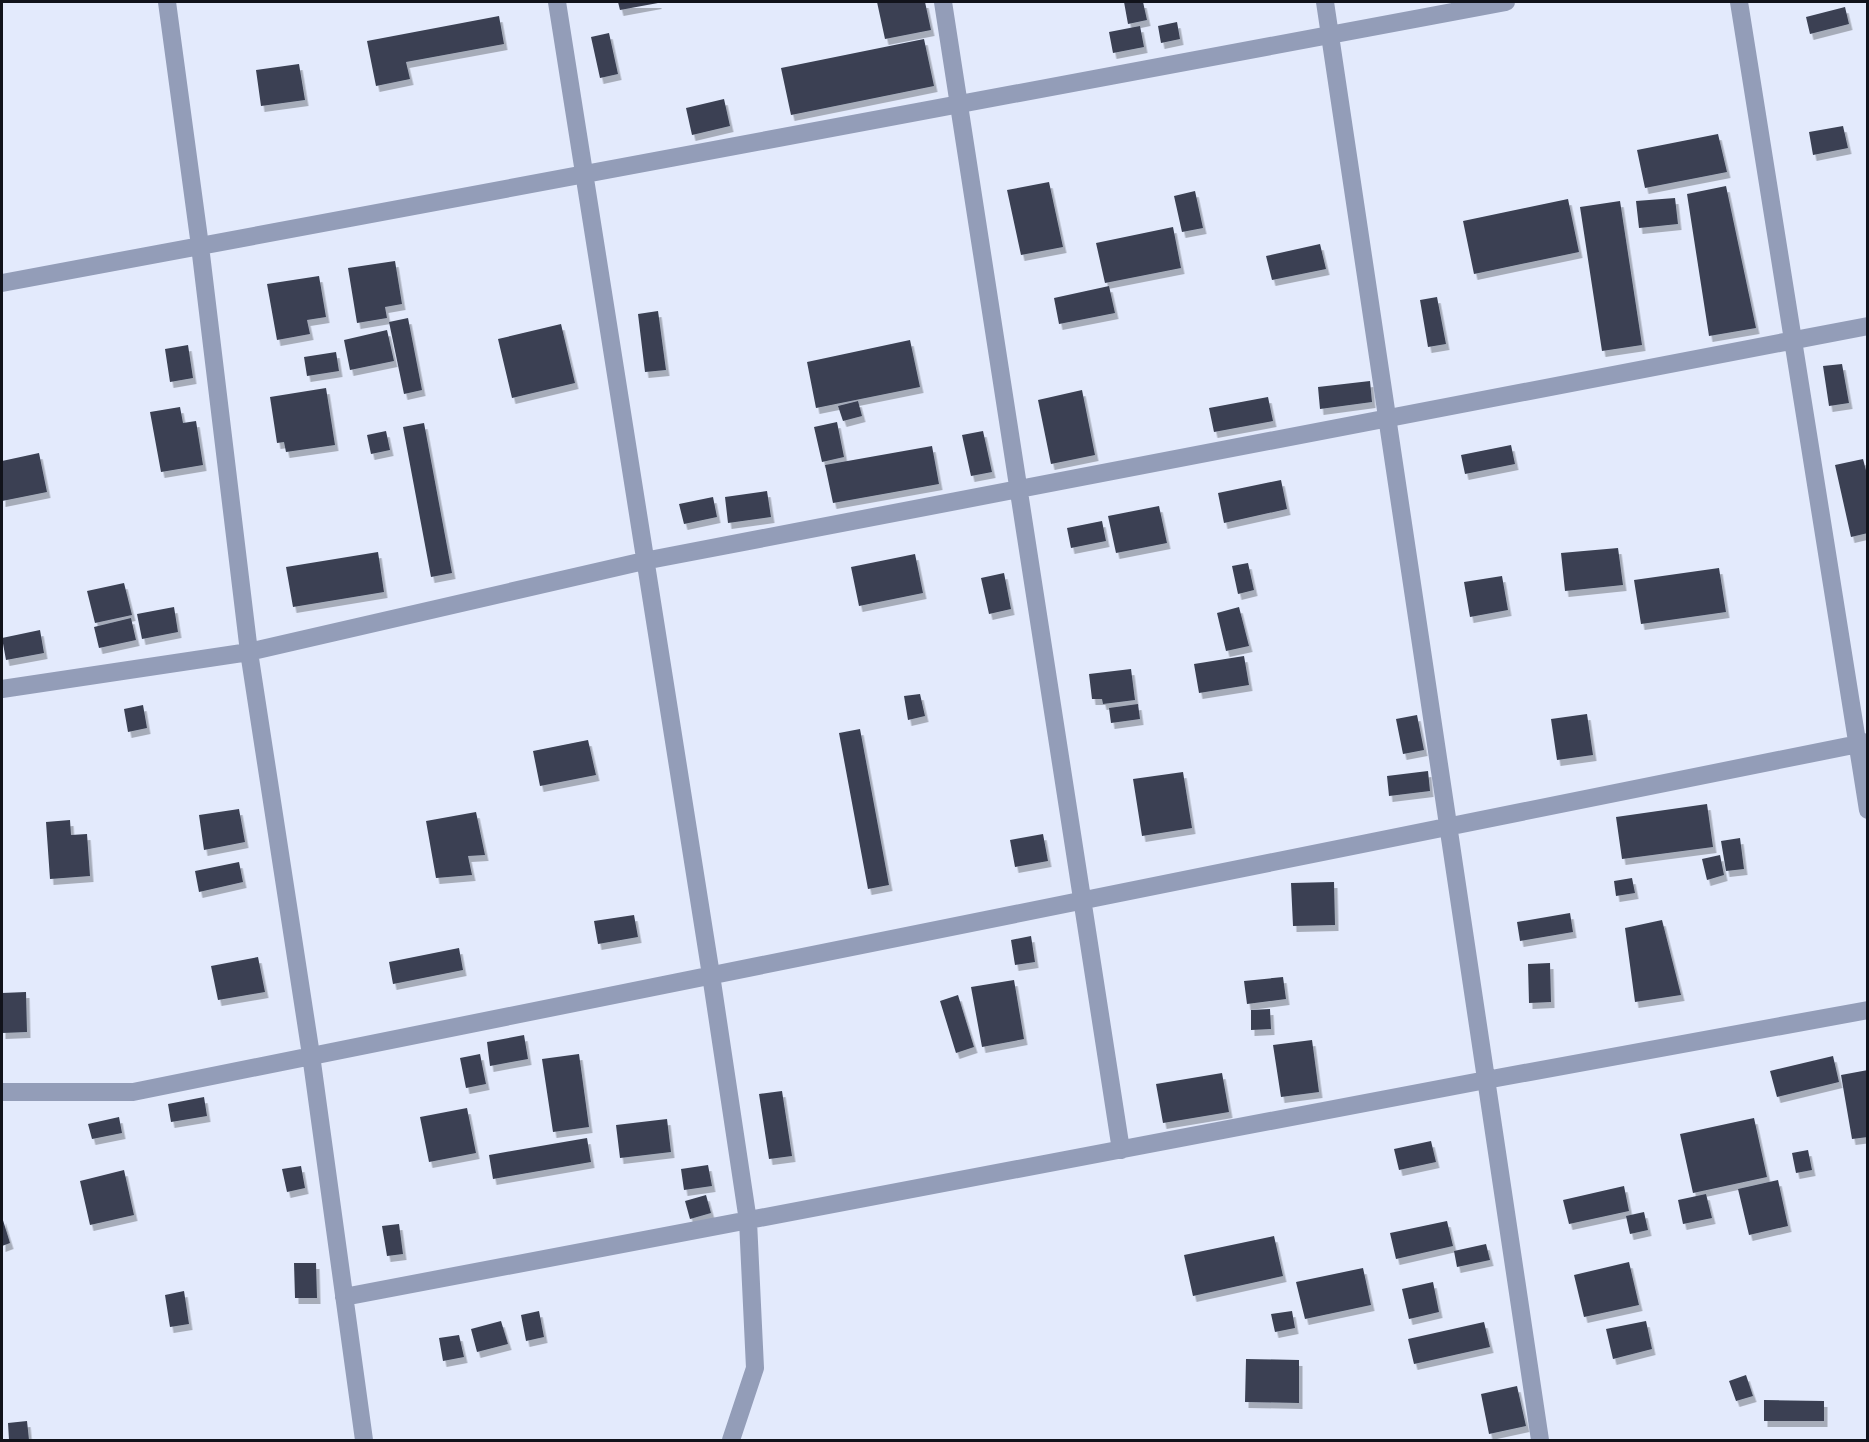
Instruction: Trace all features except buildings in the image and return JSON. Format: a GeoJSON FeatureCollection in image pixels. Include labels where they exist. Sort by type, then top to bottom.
{"type":"FeatureCollection","features":[{"type":"Feature","properties":{"kind":"street"},"geometry":{"type":"LineString","coordinates":[[167,2],[200,246],[249,652],[311,1055],[364,1440]]}},
{"type":"Feature","properties":{"kind":"street"},"geometry":{"type":"LineString","coordinates":[[556,2],[748,1221],[755,1368],[732,1440]]}},
{"type":"Feature","properties":{"kind":"street"},"geometry":{"type":"LineString","coordinates":[[943,2],[1121,1150]]}},
{"type":"Feature","properties":{"kind":"street"},"geometry":{"type":"LineString","coordinates":[[1325,2],[1540,1440]]}},
{"type":"Feature","properties":{"kind":"street"},"geometry":{"type":"LineString","coordinates":[[2,283],[1506,2]]}},
{"type":"Feature","properties":{"kind":"street"},"geometry":{"type":"LineString","coordinates":[[1739,2],[1793,340],[1862,743],[1868,810]]}},
{"type":"Feature","properties":{"kind":"street"},"geometry":{"type":"LineString","coordinates":[[2,689],[249,652],[644,561],[1868,326]]}},
{"type":"Feature","properties":{"kind":"street"},"geometry":{"type":"LineString","coordinates":[[2,1092],[133,1092],[1862,743]]}},
{"type":"Feature","properties":{"kind":"street"},"geometry":{"type":"LineString","coordinates":[[344,1297],[1486,1080],[1868,1010]]}}]}
